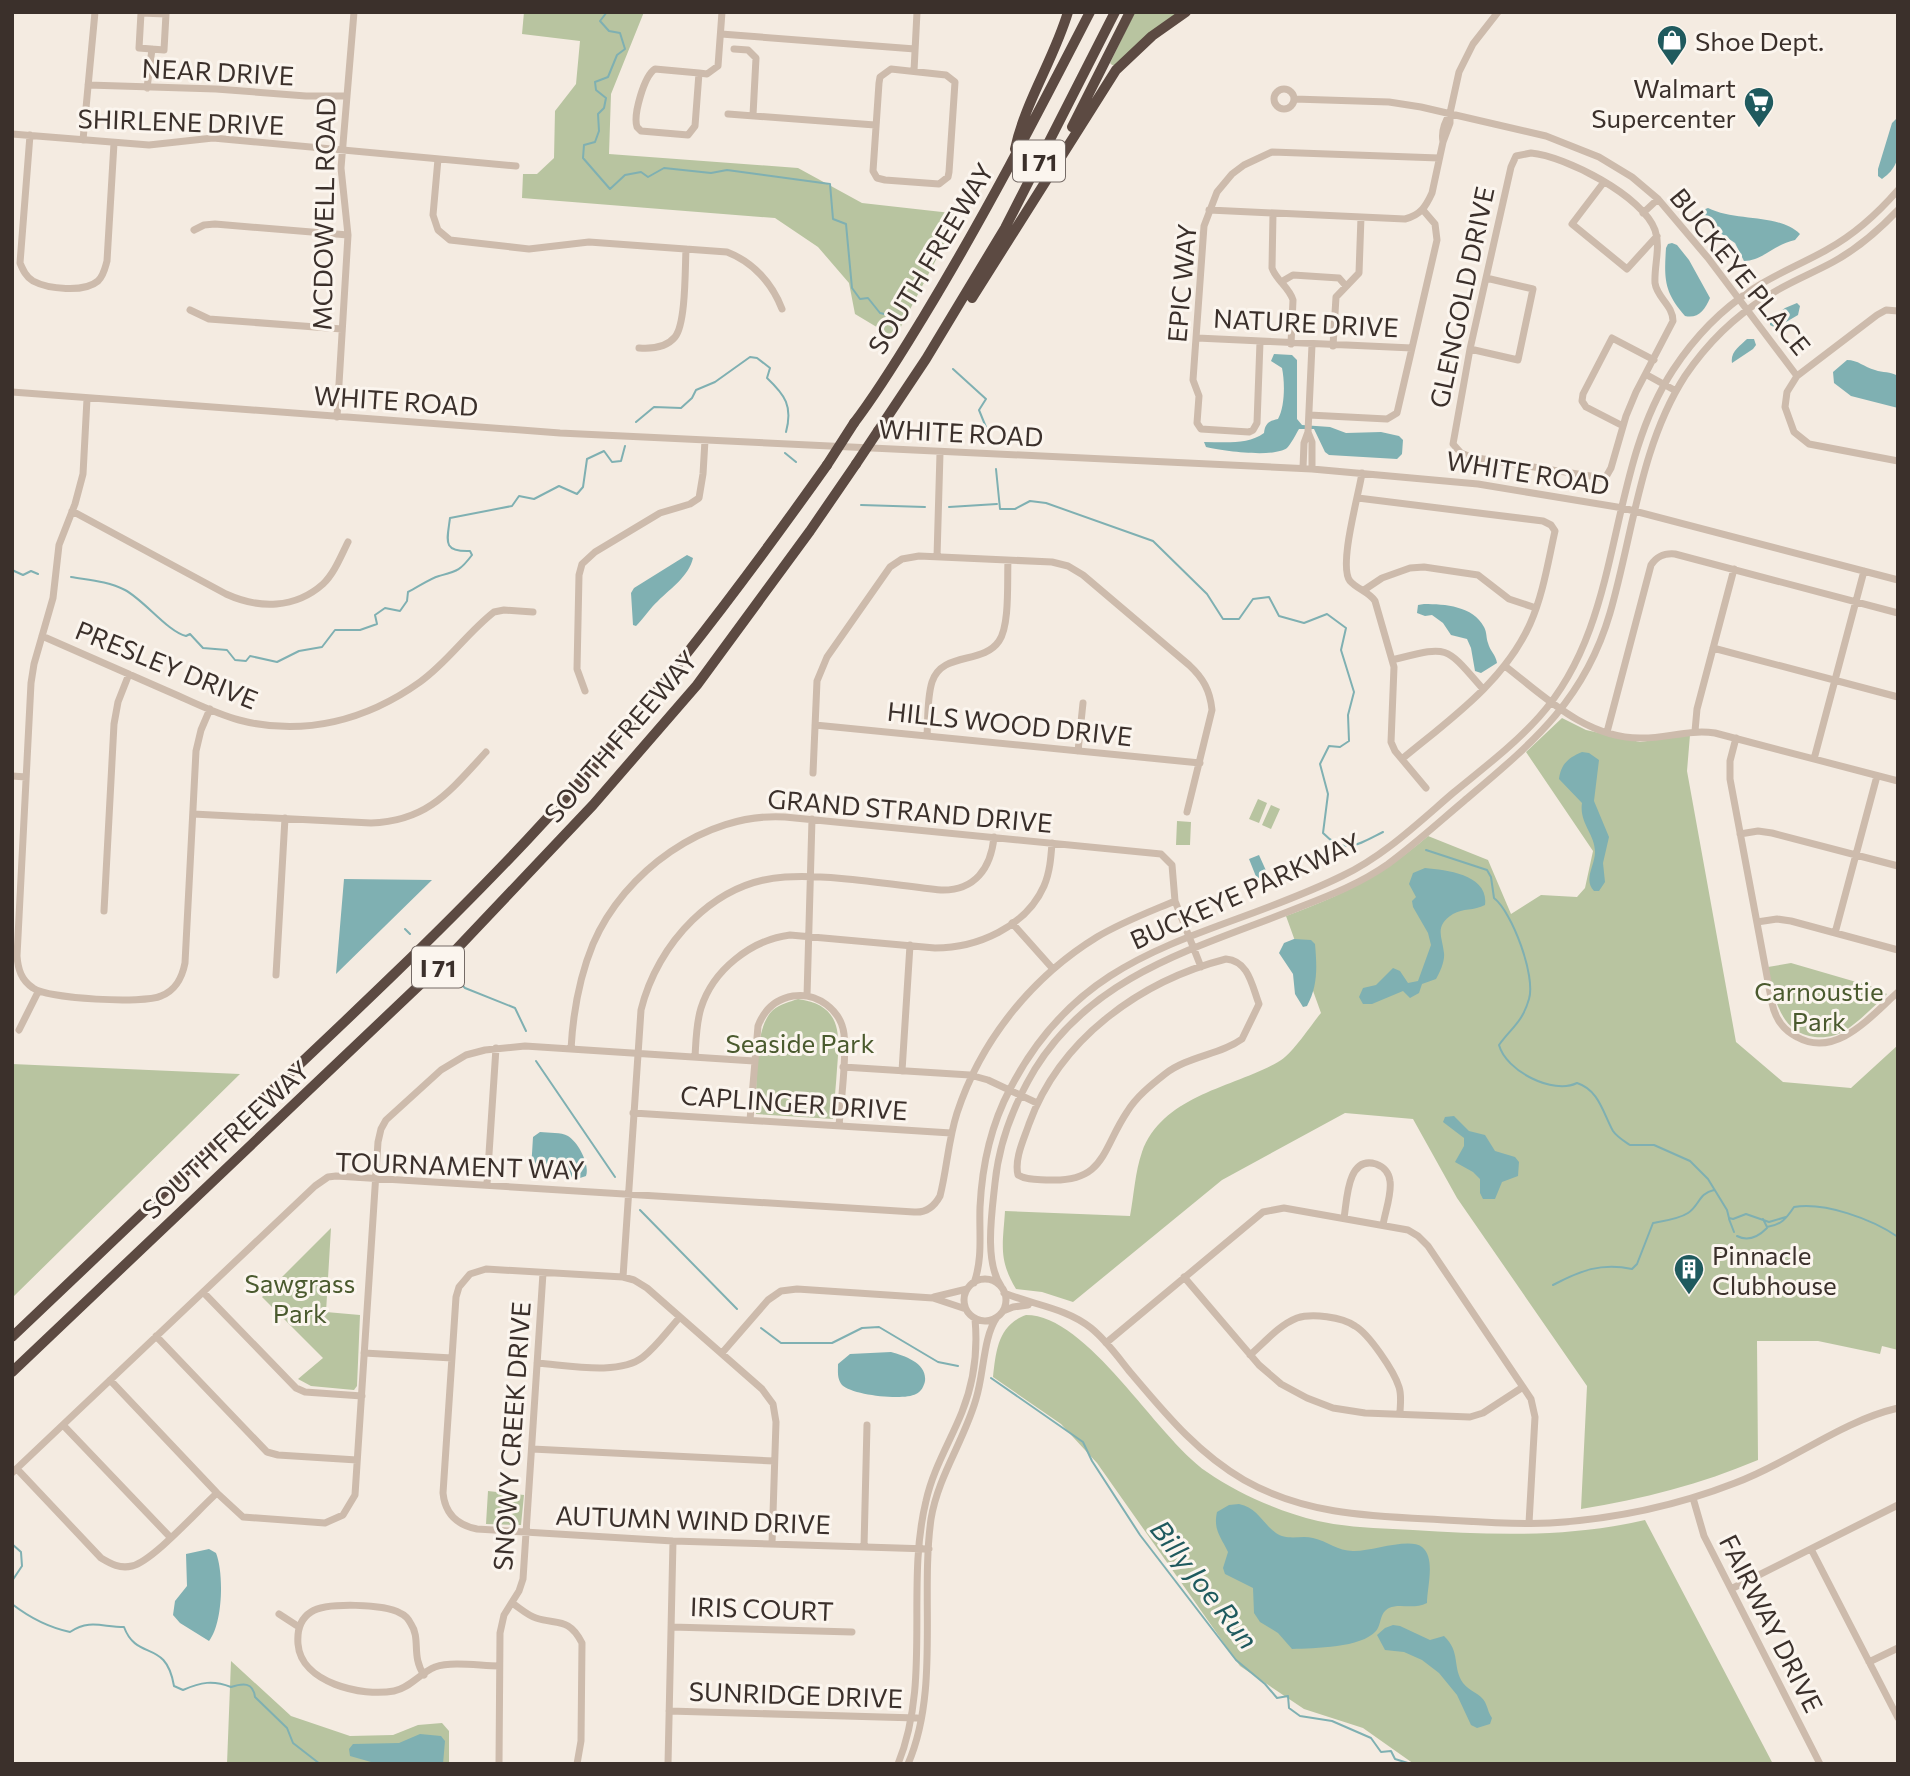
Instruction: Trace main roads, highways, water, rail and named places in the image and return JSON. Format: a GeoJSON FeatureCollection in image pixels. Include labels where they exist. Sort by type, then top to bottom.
{"type":"FeatureCollection","features":[{"type":"Feature","properties":{"kind":"highway"},"geometry":{"type":"LineString","coordinates":[[1011,166],[1020,128],[1060,38],[1068,12]]}},
{"type":"Feature","properties":{"kind":"highway","name":"SOUTH FREEWAY"},"geometry":{"type":"LineString","coordinates":[[12,1337],[438,933],[611,747],[690,651],[745,580],[827,465],[938,293],[1011,166],[1090,12]]}},
{"type":"Feature","properties":{"kind":"highway","name":"SOUTH FREEWAY"},"geometry":{"type":"LineString","coordinates":[[12,1372],[449,957],[593,805],[697,685],[810,531],[958,308],[1005,228],[1115,12]]}},
{"type":"Feature","properties":{"kind":"highway","name":"I 71"},"geometry":{"type":"LineString","coordinates":[[958,308],[972,298],[1056,161],[1061,146],[1130,12]]}},
{"type":"Feature","properties":{"kind":"highway"},"geometry":{"type":"LineString","coordinates":[[1056,161],[1116,70],[1152,36],[1186,12]]}},
{"type":"Feature","properties":{"kind":"water"},"geometry":{"type":"Polygon","coordinates":[[[1898,117],[1899,152],[1894,166],[1882,179],[1878,176],[1878,169],[1892,123],[1898,117]]]}},
{"type":"Feature","properties":{"kind":"water"},"geometry":{"type":"Polygon","coordinates":[[[1708,208],[1731,215],[1780,223],[1800,234],[1795,240],[1757,258],[1744,261],[1735,243],[1710,226],[1702,215],[1703,210],[1708,208]]]}},
{"type":"Feature","properties":{"kind":"water"},"geometry":{"type":"Polygon","coordinates":[[[1672,243],[1677,245],[1689,260],[1710,298],[1703,310],[1694,316],[1685,316],[1669,292],[1665,268],[1666,248],[1672,243]]]}},
{"type":"Feature","properties":{"kind":"water"},"geometry":{"type":"Polygon","coordinates":[[[1797,303],[1800,306],[1798,315],[1776,328],[1770,325],[1770,320],[1785,308],[1797,303]]]}},
{"type":"Feature","properties":{"kind":"water"},"geometry":{"type":"Polygon","coordinates":[[[1747,339],[1754,339],[1756,345],[1732,363],[1734,352],[1747,339]]]}},
{"type":"Feature","properties":{"kind":"water"},"geometry":{"type":"Polygon","coordinates":[[[1274,354],[1292,355],[1297,360],[1297,419],[1302,425],[1330,427],[1346,433],[1381,432],[1399,436],[1403,440],[1402,454],[1397,459],[1329,455],[1314,429],[1299,429],[1287,448],[1271,453],[1235,452],[1206,447],[1204,442],[1236,442],[1258,437],[1264,433],[1268,423],[1278,419],[1283,401],[1284,380],[1282,368],[1271,361],[1274,354]]]}},
{"type":"Feature","properties":{"kind":"water"},"geometry":{"type":"Polygon","coordinates":[[[1847,360],[1898,376],[1898,408],[1851,396],[1834,383],[1833,372],[1847,360]]]}},
{"type":"Feature","properties":{"kind":"water"},"geometry":{"type":"Polygon","coordinates":[[[687,555],[693,558],[684,576],[636,626],[633,625],[631,593],[634,588],[687,555]]]}},
{"type":"Feature","properties":{"kind":"water"},"geometry":{"type":"Polygon","coordinates":[[[1418,605],[1458,608],[1473,615],[1486,631],[1497,663],[1481,673],[1475,671],[1467,639],[1451,635],[1443,623],[1432,615],[1417,613],[1418,605]]]}},
{"type":"Feature","properties":{"kind":"water"},"geometry":{"type":"Polygon","coordinates":[[[1582,752],[1599,760],[1594,801],[1609,837],[1603,863],[1605,882],[1599,891],[1594,891],[1589,877],[1595,852],[1583,817],[1582,803],[1559,779],[1566,762],[1582,752]]]}},
{"type":"Feature","properties":{"kind":"water"},"geometry":{"type":"Polygon","coordinates":[[[1259,855],[1268,875],[1257,879],[1249,859],[1259,855]]]}},
{"type":"Feature","properties":{"kind":"water"},"geometry":{"type":"Polygon","coordinates":[[[1425,868],[1445,870],[1474,881],[1485,895],[1485,905],[1457,912],[1443,923],[1442,966],[1436,979],[1422,984],[1419,993],[1410,998],[1403,991],[1372,1004],[1363,1004],[1359,997],[1363,988],[1376,985],[1393,968],[1400,971],[1408,983],[1418,981],[1431,945],[1428,933],[1413,907],[1412,901],[1416,897],[1409,884],[1413,873],[1425,868]]]}},
{"type":"Feature","properties":{"kind":"water"},"geometry":{"type":"Polygon","coordinates":[[[344,879],[432,880],[336,974],[344,879]]]}},
{"type":"Feature","properties":{"kind":"water"},"geometry":{"type":"Polygon","coordinates":[[[1294,939],[1311,940],[1315,944],[1315,984],[1311,999],[1307,1006],[1303,1007],[1295,994],[1293,974],[1279,953],[1284,943],[1294,939]]]}},
{"type":"Feature","properties":{"kind":"water"},"geometry":{"type":"Polygon","coordinates":[[[1454,1116],[1469,1131],[1485,1135],[1495,1151],[1515,1157],[1519,1162],[1518,1176],[1502,1182],[1495,1199],[1483,1199],[1480,1179],[1455,1162],[1464,1146],[1464,1138],[1443,1122],[1445,1117],[1454,1116]]]}},
{"type":"Feature","properties":{"kind":"water"},"geometry":{"type":"Polygon","coordinates":[[[540,1132],[562,1134],[572,1139],[585,1160],[586,1176],[580,1178],[539,1175],[531,1170],[533,1137],[540,1132]]]}},
{"type":"Feature","properties":{"kind":"water"},"geometry":{"type":"Polygon","coordinates":[[[891,1352],[914,1361],[922,1369],[925,1381],[918,1393],[900,1397],[878,1396],[856,1392],[840,1383],[838,1364],[850,1354],[891,1352]]]}},
{"type":"Feature","properties":{"kind":"water"},"geometry":{"type":"Polygon","coordinates":[[[1239,1504],[1251,1509],[1271,1529],[1285,1537],[1313,1538],[1353,1551],[1399,1544],[1416,1544],[1422,1547],[1430,1565],[1427,1603],[1389,1608],[1376,1631],[1360,1641],[1337,1646],[1292,1649],[1278,1633],[1260,1622],[1254,1613],[1253,1588],[1225,1574],[1223,1568],[1228,1552],[1217,1529],[1217,1512],[1229,1505],[1239,1504]]]}},
{"type":"Feature","properties":{"kind":"water"},"geometry":{"type":"Polygon","coordinates":[[[209,1549],[216,1553],[219,1562],[221,1585],[217,1622],[209,1641],[180,1623],[173,1615],[175,1601],[187,1586],[186,1554],[209,1549]]]}},
{"type":"Feature","properties":{"kind":"water"},"geometry":{"type":"Polygon","coordinates":[[[1393,1625],[1430,1640],[1444,1636],[1453,1648],[1463,1683],[1485,1702],[1492,1718],[1490,1724],[1477,1728],[1471,1725],[1457,1695],[1439,1673],[1422,1660],[1404,1652],[1385,1650],[1377,1635],[1393,1625]]]}},
{"type":"Feature","properties":{"kind":"water"},"geometry":{"type":"Polygon","coordinates":[[[420,1734],[441,1736],[445,1741],[443,1764],[378,1764],[350,1756],[349,1749],[353,1744],[399,1743],[420,1734]]]}},
{"type":"Feature","properties":{"kind":"waterway"},"geometry":{"type":"LineString","coordinates":[[607,12],[600,21],[609,31],[620,33],[625,49],[617,55],[608,77],[595,82],[596,90],[606,98],[604,108],[598,114],[599,131],[595,142],[584,145],[583,158],[610,189],[625,175],[641,172],[648,177],[664,168],[711,173],[727,170],[830,184],[833,219],[846,224],[852,288],[860,299],[868,298],[880,313],[893,316]]}},
{"type":"Feature","properties":{"kind":"waterway"},"geometry":{"type":"LineString","coordinates":[[636,422],[654,407],[681,408],[696,390],[715,382],[750,357],[757,358],[770,368],[767,378],[779,390],[788,408],[786,432]]}},
{"type":"Feature","properties":{"kind":"waterway"},"geometry":{"type":"LineString","coordinates":[[953,369],[986,399],[979,410],[992,442]]}},
{"type":"Feature","properties":{"kind":"waterway"},"geometry":{"type":"LineString","coordinates":[[71,577],[105,583],[125,590],[172,629],[186,636],[190,634],[203,648],[227,650],[235,660],[246,661],[250,656],[277,662],[299,651],[322,647],[335,630],[360,630],[377,624],[375,615],[385,608],[400,611],[407,601],[408,592],[461,567],[472,555],[470,551],[455,550],[448,544],[450,518],[512,506],[519,496],[534,499],[559,486],[577,494],[583,487],[587,459],[604,451],[612,462],[621,461],[625,446]]}},
{"type":"Feature","properties":{"kind":"waterway"},"geometry":{"type":"LineString","coordinates":[[785,453],[796,462]]}},
{"type":"Feature","properties":{"kind":"waterway"},"geometry":{"type":"LineString","coordinates":[[996,469],[1000,509],[1015,509],[1030,501],[1046,503],[1153,541],[1207,594],[1223,619],[1239,619],[1253,599],[1269,597],[1279,616],[1304,623],[1327,614],[1346,628],[1341,650],[1354,692],[1348,715],[1349,741],[1340,747],[1329,746],[1320,764],[1328,794],[1323,833],[1338,844],[1352,846],[1383,832]]}},
{"type":"Feature","properties":{"kind":"waterway"},"geometry":{"type":"LineString","coordinates":[[949,507],[997,504]]}},
{"type":"Feature","properties":{"kind":"waterway"},"geometry":{"type":"LineString","coordinates":[[861,505],[925,507]]}},
{"type":"Feature","properties":{"kind":"waterway"},"geometry":{"type":"LineString","coordinates":[[12,570],[23,575],[31,571],[38,574]]}},
{"type":"Feature","properties":{"kind":"waterway"},"geometry":{"type":"LineString","coordinates":[[1426,850],[1487,870],[1491,877],[1494,898],[1508,916],[1521,945],[1529,975],[1529,999],[1520,1019],[1499,1045],[1511,1064],[1520,1072],[1544,1083],[1556,1086],[1577,1083],[1584,1086],[1595,1097],[1616,1135],[1630,1145],[1654,1145],[1690,1161],[1708,1179],[1729,1218],[1746,1214],[1769,1222],[1786,1217]]}},
{"type":"Feature","properties":{"kind":"waterway","name":"Billy Joe Run"},"geometry":{"type":"LineString","coordinates":[[405,929],[410,934]]}},
{"type":"Feature","properties":{"kind":"waterway","name":"Billy Joe Run"},"geometry":{"type":"LineString","coordinates":[[454,977],[465,988],[515,1008],[526,1031]]}},
{"type":"Feature","properties":{"kind":"waterway","name":"Billy Joe Run"},"geometry":{"type":"LineString","coordinates":[[536,1061],[615,1177]]}},
{"type":"Feature","properties":{"kind":"waterway"},"geometry":{"type":"LineString","coordinates":[[1553,1285],[1600,1267],[1632,1269],[1637,1264],[1653,1223],[1684,1215],[1692,1210],[1705,1194],[1714,1190]]}},
{"type":"Feature","properties":{"kind":"waterway"},"geometry":{"type":"LineString","coordinates":[[1763,1219],[1767,1227],[1772,1226],[1783,1221],[1794,1207],[1820,1207],[1862,1218],[1898,1237]]}},
{"type":"Feature","properties":{"kind":"waterway","name":"Billy Joe Run"},"geometry":{"type":"LineString","coordinates":[[640,1210],[737,1309]]}},
{"type":"Feature","properties":{"kind":"waterway"},"geometry":{"type":"LineString","coordinates":[[1729,1219],[1734,1232]]}},
{"type":"Feature","properties":{"kind":"waterway"},"geometry":{"type":"LineString","coordinates":[[1737,1236],[1753,1237],[1767,1228]]}},
{"type":"Feature","properties":{"kind":"waterway","name":"Billy Joe Run"},"geometry":{"type":"LineString","coordinates":[[761,1328],[781,1343],[832,1343],[862,1328],[879,1327],[938,1362],[958,1366]]}},
{"type":"Feature","properties":{"kind":"waterway","name":"Billy Joe Run"},"geometry":{"type":"LineString","coordinates":[[991,1378],[1083,1442],[1092,1461],[1140,1535],[1236,1660],[1265,1684],[1277,1698],[1288,1696],[1289,1708],[1300,1716],[1332,1721],[1371,1738],[1381,1752],[1391,1751],[1395,1759],[1411,1764]]}},
{"type":"Feature","properties":{"kind":"waterway"},"geometry":{"type":"LineString","coordinates":[[12,1544],[21,1552],[22,1566],[12,1581]]}},
{"type":"Feature","properties":{"kind":"waterway"},"geometry":{"type":"LineString","coordinates":[[12,1604],[39,1621],[70,1632],[90,1625],[124,1627],[136,1644],[165,1661],[174,1686],[183,1690],[207,1683],[231,1687],[243,1684],[250,1686],[255,1697],[287,1728],[293,1743],[320,1764]]}},
{"type":"Feature","properties":{"kind":"place","name":"Shoe Dept."},"geometry":{"type":"Point","coordinates":[1672,67]}},
{"type":"Feature","properties":{"kind":"place","name":"Walmart Supercenter"},"geometry":{"type":"Point","coordinates":[1759,129]}},
{"type":"Feature","properties":{"kind":"place","name":"Pinnacle Clubhouse"},"geometry":{"type":"Point","coordinates":[1689,1296]}},
{"type":"Feature","properties":{"kind":"park label","name":"Carnoustie Park"},"geometry":{"type":"Point","coordinates":[1819,1005]}},
{"type":"Feature","properties":{"kind":"park label","name":"Seaside Park"},"geometry":{"type":"Point","coordinates":[800,1042]}},
{"type":"Feature","properties":{"kind":"park label","name":"Sawgrass Park"},"geometry":{"type":"Point","coordinates":[300,1297]}}]}
